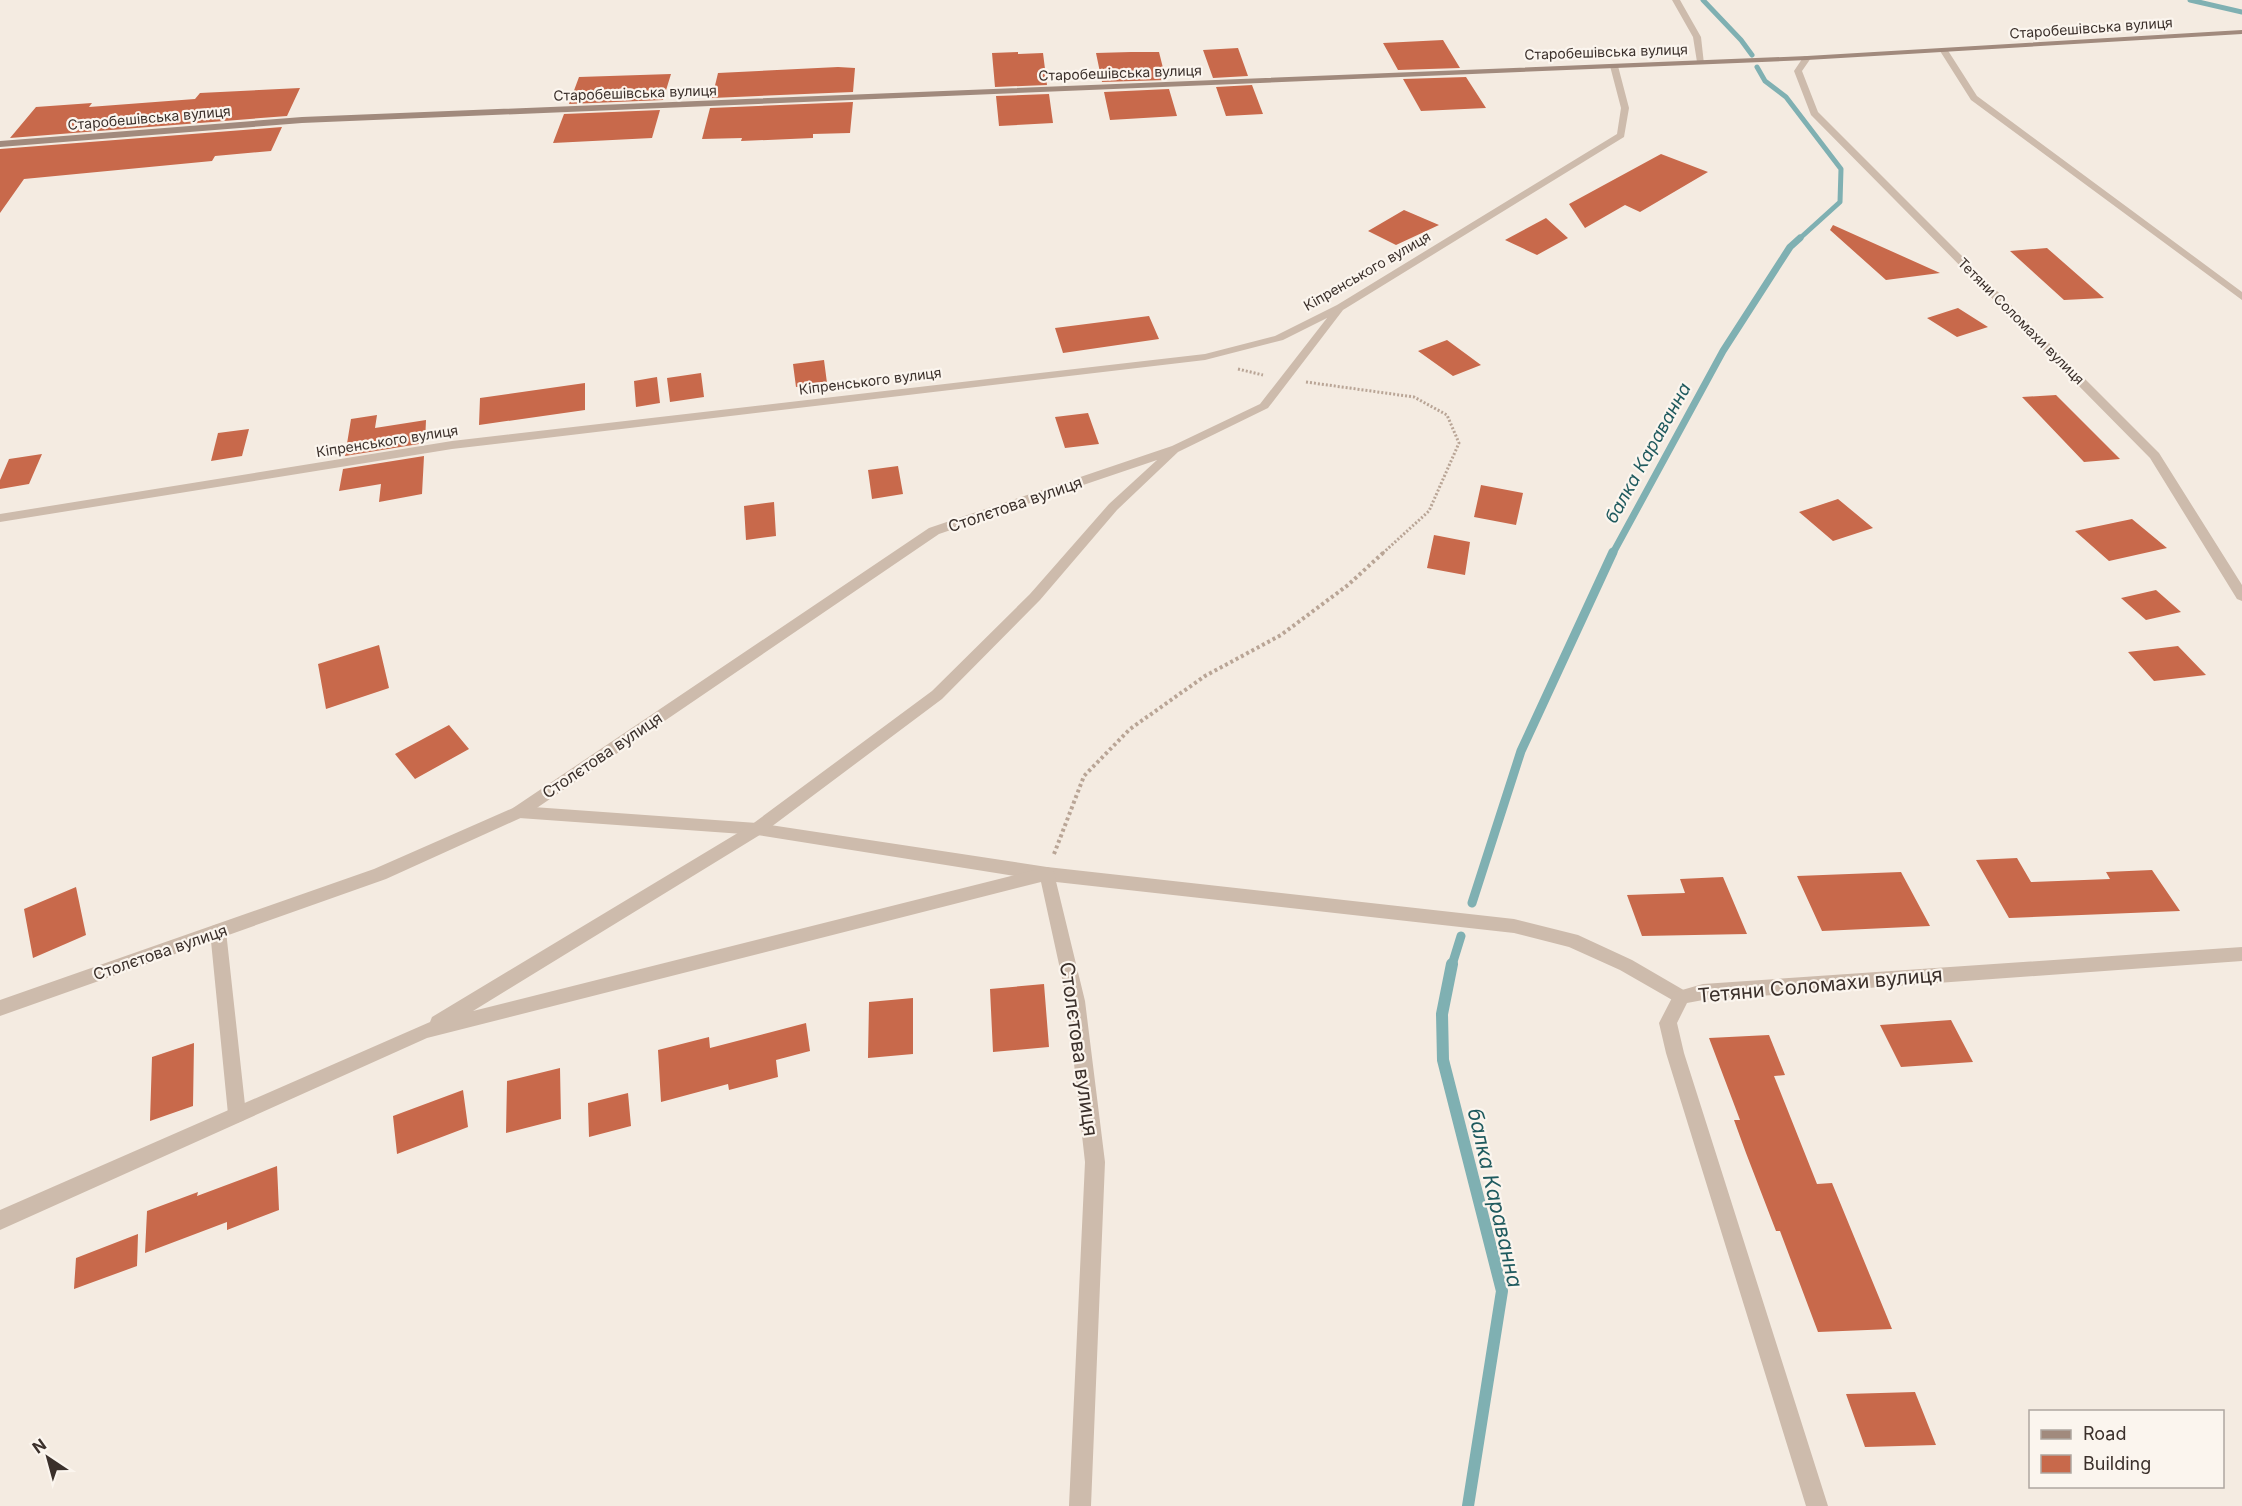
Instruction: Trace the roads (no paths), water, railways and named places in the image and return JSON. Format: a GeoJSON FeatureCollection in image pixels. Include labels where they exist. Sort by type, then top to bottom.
{"type":"FeatureCollection","features":[{"type":"Feature","properties":{"kind":"main road","name":"Старобешівська вулиця"},"geometry":{"type":"LineString","coordinates":[[0,144],[314,119],[1807,58],[2242,32]]}},
{"type":"Feature","properties":{"kind":"street"},"geometry":{"type":"LineString","coordinates":[[1676,0],[1697,37],[1701,62]]}},
{"type":"Feature","properties":{"kind":"street"},"geometry":{"type":"LineString","coordinates":[[1944,51],[1974,98],[2242,297]]}},
{"type":"Feature","properties":{"kind":"street","name":"Тетяни Соломахи вулиця"},"geometry":{"type":"LineString","coordinates":[[1807,58],[1798,71],[1814,113],[2155,456],[2242,596]]}},
{"type":"Feature","properties":{"kind":"street","name":"Кіпренського вулиця"},"geometry":{"type":"LineString","coordinates":[[0,518],[452,445],[1205,357],[1279,338],[1341,307],[1621,135],[1625,108],[1614,66]]}},
{"type":"Feature","properties":{"kind":"street","name":"Столєтова вулиця"},"geometry":{"type":"LineString","coordinates":[[0,1008],[380,874],[519,812],[934,531],[1176,449],[1264,406],[1341,307]]}},
{"type":"Feature","properties":{"kind":"street","name":"Столєтова вулиця"},"geometry":{"type":"LineString","coordinates":[[0,1220],[425,1031],[757,829],[937,695],[1035,597],[1113,507],[1176,449]]}},
{"type":"Feature","properties":{"kind":"street"},"geometry":{"type":"LineString","coordinates":[[519,812],[757,829],[1047,874],[1514,926],[1572,940],[1626,965],[1680,997]]}},
{"type":"Feature","properties":{"kind":"street","name":"Столєтова вулиця"},"geometry":{"type":"LineString","coordinates":[[425,1031],[1047,874],[1076,1001],[1095,1162],[1080,1506]]}},
{"type":"Feature","properties":{"kind":"street"},"geometry":{"type":"LineString","coordinates":[[218,931],[237,1114]]}},
{"type":"Feature","properties":{"kind":"street","name":"Тетяни Соломахи вулиця"},"geometry":{"type":"LineString","coordinates":[[1817,1506],[1675,1053],[1668,1023],[1680,997],[1703,992],[2242,954]]}},
{"type":"Feature","properties":{"kind":"waterway","name":"балка Караванна"},"geometry":{"type":"LineString","coordinates":[[1703,0],[1752,55]]}},
{"type":"Feature","properties":{"kind":"waterway"},"geometry":{"type":"LineString","coordinates":[[2190,0],[2242,12]]}},
{"type":"Feature","properties":{"kind":"waterway","name":"балка Караванна"},"geometry":{"type":"LineString","coordinates":[[1757,67],[1765,81],[1786,97],[1841,169],[1840,202],[1798,240]]}},
{"type":"Feature","properties":{"kind":"waterway","name":"балка Караванна"},"geometry":{"type":"LineString","coordinates":[[1613,553],[1723,351],[1790,247],[1800,238]]}},
{"type":"Feature","properties":{"kind":"waterway","name":"балка Караванна"},"geometry":{"type":"LineString","coordinates":[[1472,903],[1521,751],[1613,552]]}},
{"type":"Feature","properties":{"kind":"waterway","name":"балка Караванна"},"geometry":{"type":"LineString","coordinates":[[1452,965],[1461,936]]}},
{"type":"Feature","properties":{"kind":"waterway","name":"балка Караванна"},"geometry":{"type":"LineString","coordinates":[[1452,964],[1442,1014],[1443,1060],[1502,1291],[1468,1506]]}}]}
